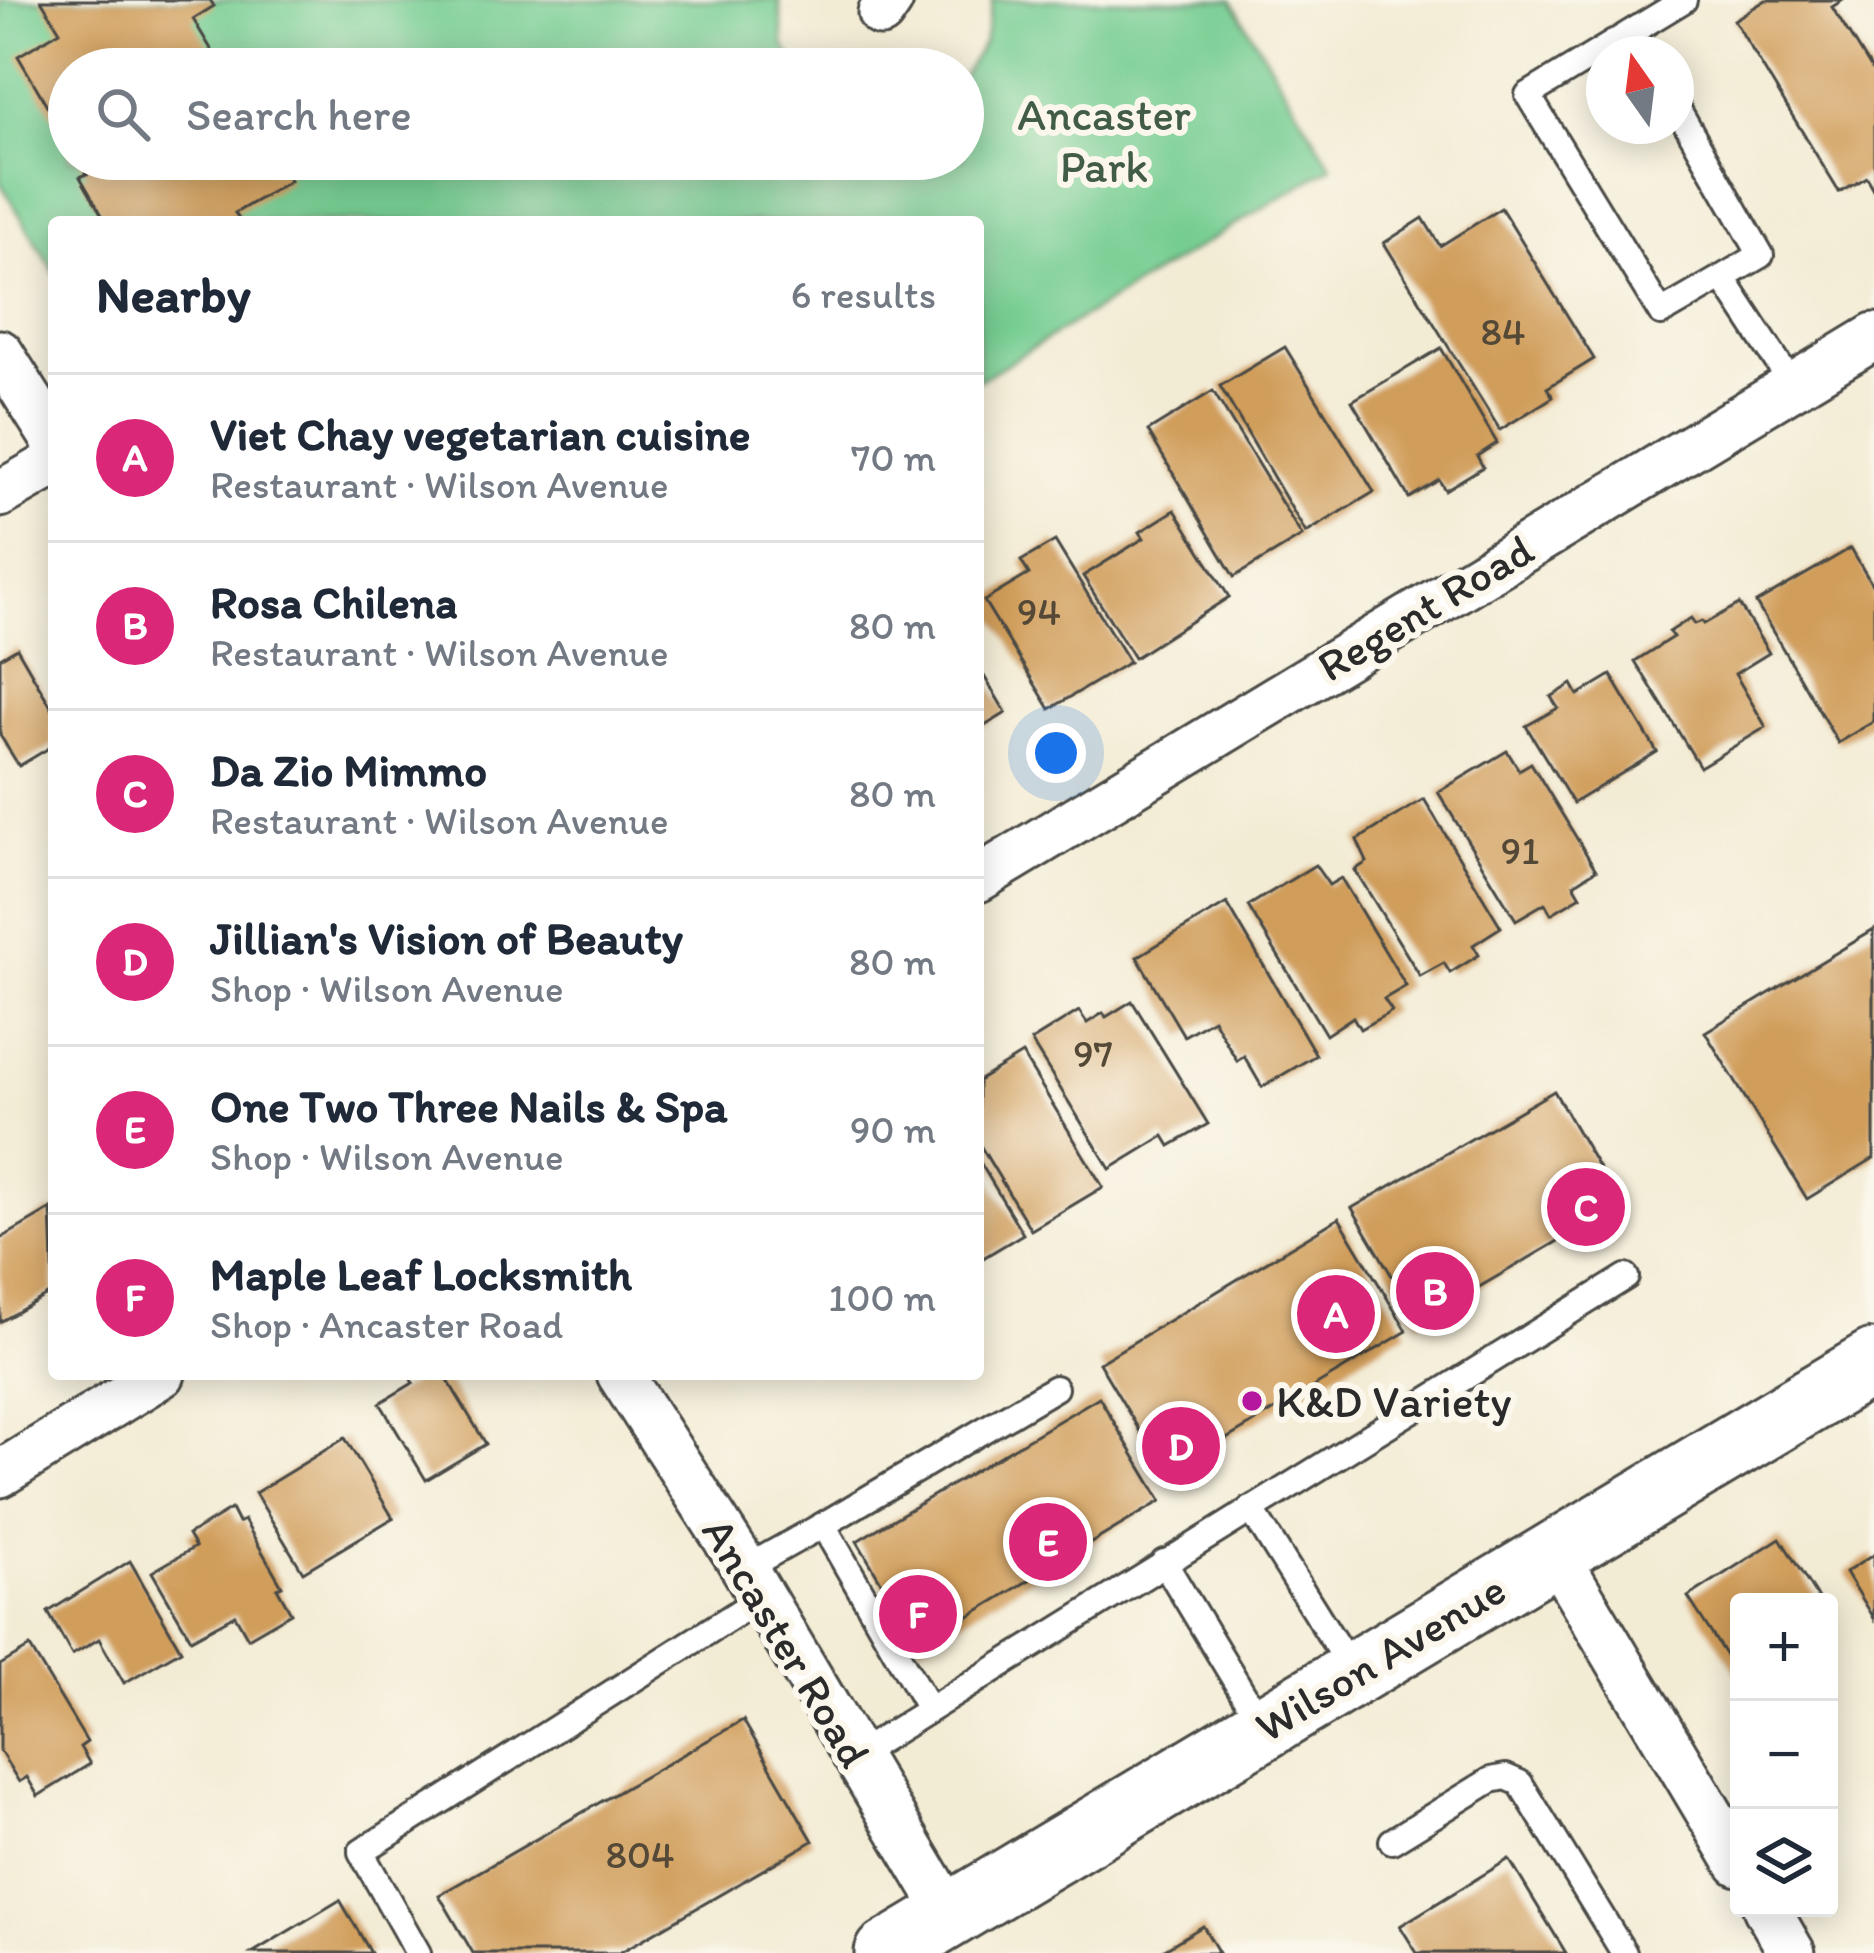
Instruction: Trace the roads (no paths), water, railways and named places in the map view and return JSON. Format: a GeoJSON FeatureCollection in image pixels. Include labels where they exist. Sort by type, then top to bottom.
{"type":"FeatureCollection","features":[{"type":"Feature","properties":{"kind":"main road","name":"Wilson Avenue"},"geometry":{"type":"LineString","coordinates":[[886,1953],[1874,1362]]}},
{"type":"Feature","properties":{"kind":"street","name":"Regent Road"},"geometry":{"type":"LineString","coordinates":[[984,875],[1874,337]]}},
{"type":"Feature","properties":{"kind":"street"},"geometry":{"type":"LineString","coordinates":[[0,353],[48,430]]}},
{"type":"Feature","properties":{"kind":"street"},"geometry":{"type":"LineString","coordinates":[[0,494],[48,466]]}},
{"type":"Feature","properties":{"kind":"street"},"geometry":{"type":"LineString","coordinates":[[0,1474],[153,1380]]}},
{"type":"Feature","properties":{"kind":"street","name":"Ancaster Road"},"geometry":{"type":"LineString","coordinates":[[624,1380],[753,1584],[949,1913]]}},
{"type":"Feature","properties":{"kind":"street"},"geometry":{"type":"LineString","coordinates":[[1554,1552],[1730,1848]]}},
{"type":"Feature","properties":{"kind":"lane"},"geometry":{"type":"LineString","coordinates":[[1647,36],[1684,0]]}},
{"type":"Feature","properties":{"kind":"lane"},"geometry":{"type":"LineString","coordinates":[[1586,68],[1528,95],[1661,313],[1761,255],[1694,138]]}},
{"type":"Feature","properties":{"kind":"lane"},"geometry":{"type":"LineString","coordinates":[[1724,280],[1792,384]]}},
{"type":"Feature","properties":{"kind":"lane"},"geometry":{"type":"LineString","coordinates":[[855,1756],[1626,1277]]}},
{"type":"Feature","properties":{"kind":"lane"},"geometry":{"type":"LineString","coordinates":[[418,1953],[361,1852],[753,1584],[823,1526],[1055,1388]]}},
{"type":"Feature","properties":{"kind":"lane"},"geometry":{"type":"LineString","coordinates":[[1251,1509],[1353,1672]]}},
{"type":"Feature","properties":{"kind":"lane"},"geometry":{"type":"LineString","coordinates":[[823,1526],[929,1709]]}},
{"type":"Feature","properties":{"kind":"lane"},"geometry":{"type":"LineString","coordinates":[[1164,1562],[1263,1726]]}},
{"type":"Feature","properties":{"kind":"lane"},"geometry":{"type":"LineString","coordinates":[[1392,1840],[1491,1780],[1506,1777],[1520,1784],[1624,1953]]}},
{"type":"Feature","properties":{"kind":"place","name":"Da Zio Mimmo"},"geometry":{"type":"Point","coordinates":[1586,1207]}},
{"type":"Feature","properties":{"kind":"place","name":"Rosa Chilena"},"geometry":{"type":"Point","coordinates":[1435,1291]}},
{"type":"Feature","properties":{"kind":"place","name":"Viet Chay vegetarian cuisine"},"geometry":{"type":"Point","coordinates":[1336,1314]}},
{"type":"Feature","properties":{"kind":"place","name":"K&D Variety"},"geometry":{"type":"Point","coordinates":[1252,1401]}},
{"type":"Feature","properties":{"kind":"place","name":"Jillian's Vision of Beauty"},"geometry":{"type":"Point","coordinates":[1181,1446]}},
{"type":"Feature","properties":{"kind":"place","name":"One Two Three Nails & Spa"},"geometry":{"type":"Point","coordinates":[1048,1542]}},
{"type":"Feature","properties":{"kind":"place","name":"Maple Leaf Locksmith"},"geometry":{"type":"Point","coordinates":[918,1614]}},
{"type":"Feature","properties":{"kind":"park label","name":"Ancaster Park"},"geometry":{"type":"Point","coordinates":[1104,140]}}]}
